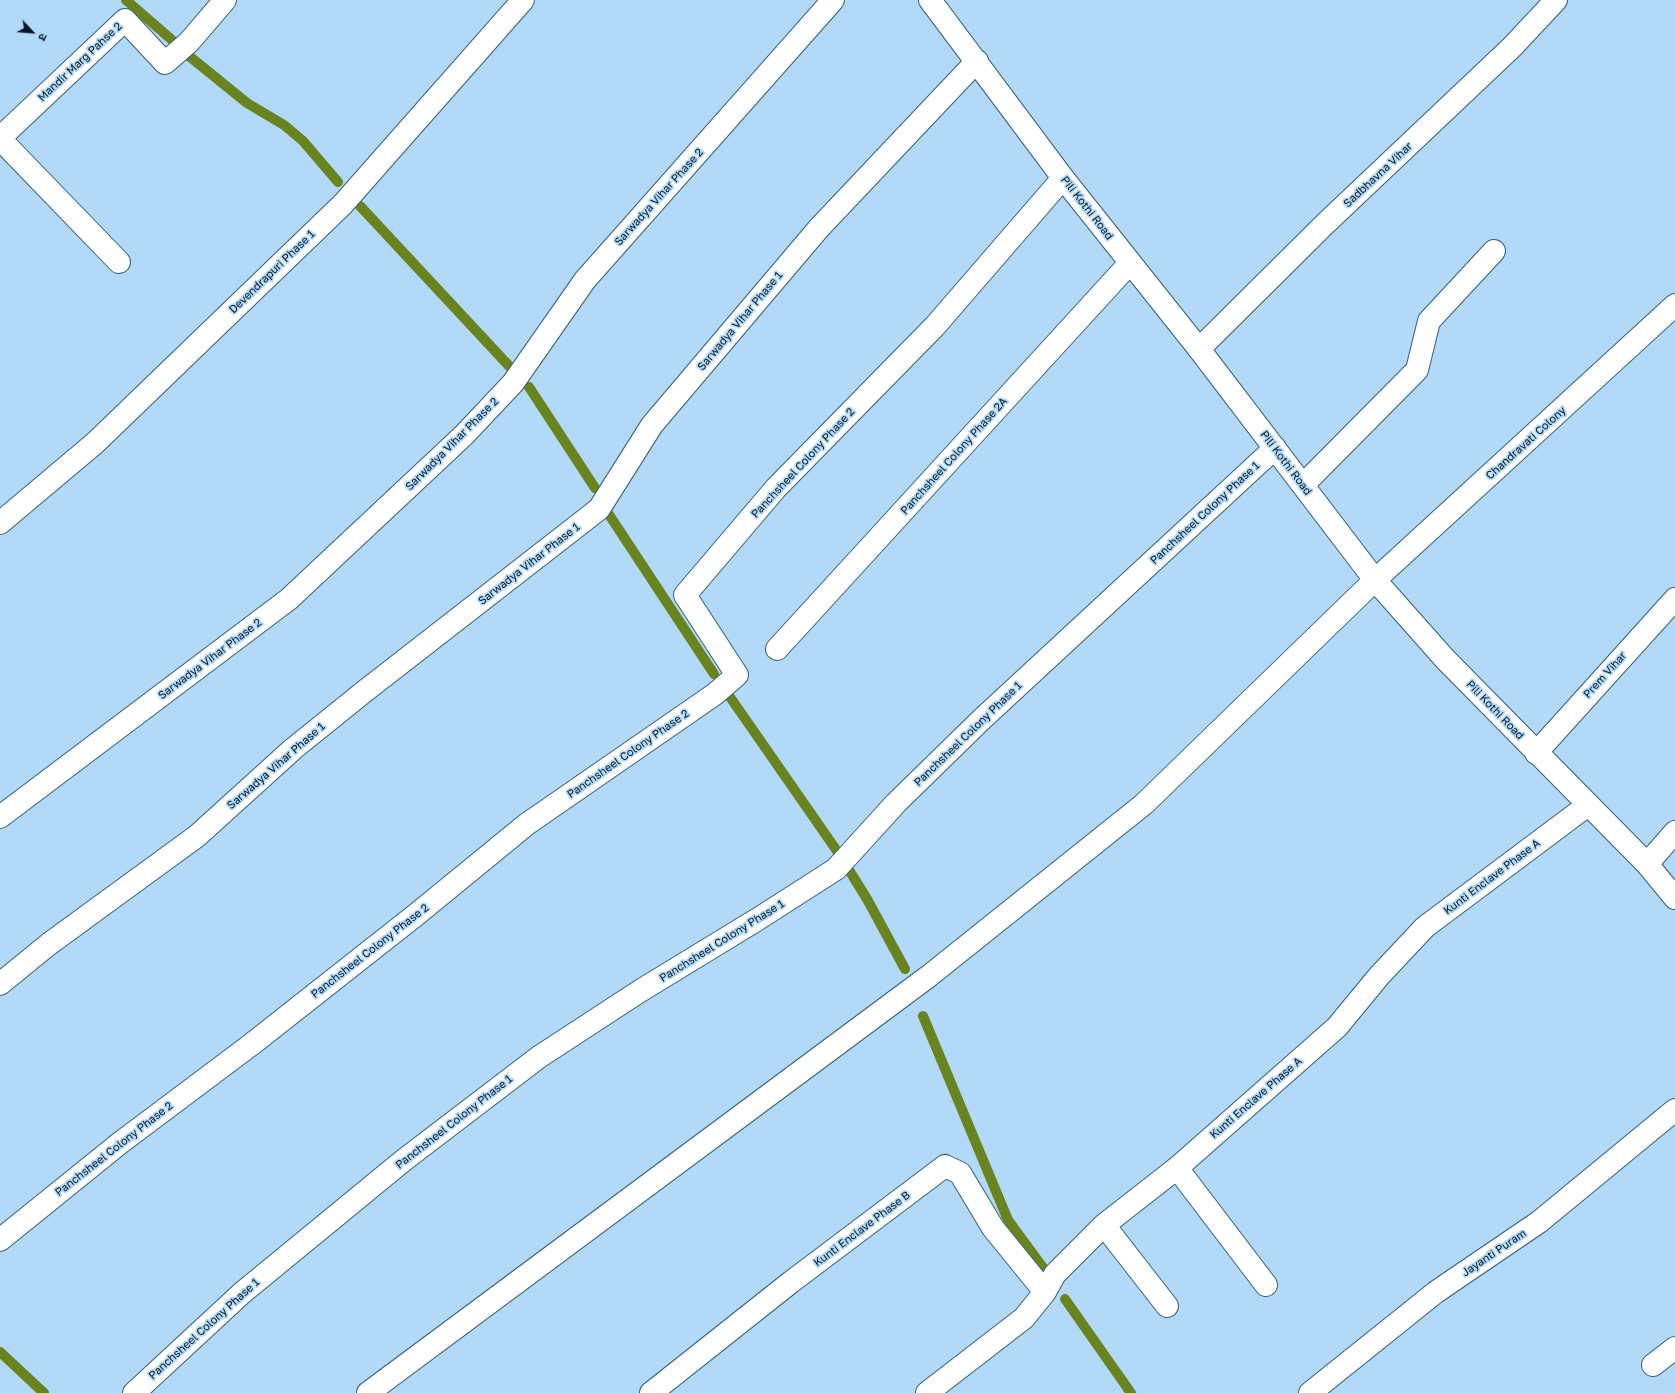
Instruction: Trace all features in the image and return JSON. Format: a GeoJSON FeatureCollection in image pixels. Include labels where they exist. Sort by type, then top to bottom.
{"type":"FeatureCollection","features":[{"type":"Feature","properties":{"kind":"street","name":"Mandir Marg Pahse 2"},"geometry":{"type":"LineString","coordinates":[[0,139],[125,20],[165,63],[189,42],[225,0]]}},
{"type":"Feature","properties":{"kind":"street","name":"Devendrapuri Phase 1"},"geometry":{"type":"LineString","coordinates":[[0,523],[95,444],[343,204],[522,0]]}},
{"type":"Feature","properties":{"kind":"street","name":"Sarwadya Vihar Phase 2"},"geometry":{"type":"LineString","coordinates":[[0,817],[289,599],[464,435],[513,383],[585,280],[833,0]]}},
{"type":"Feature","properties":{"kind":"street","name":"Pili Kothi Road"},"geometry":{"type":"LineString","coordinates":[[930,0],[1063,178],[1199,349],[1375,580],[1445,659],[1647,864],[1675,898]]}},
{"type":"Feature","properties":{"kind":"street","name":"Sadbhavna Vihar"},"geometry":{"type":"LineString","coordinates":[[1199,349],[1332,218],[1512,47],[1556,0]]}},
{"type":"Feature","properties":{"kind":"street","name":"Sarwadya Vihar Phase 1"},"geometry":{"type":"LineString","coordinates":[[0,984],[49,944],[197,836],[323,725],[599,509],[657,419],[819,228],[977,61]]}},
{"type":"Feature","properties":{"kind":"street"},"geometry":{"type":"LineString","coordinates":[[0,139],[119,262]]}},
{"type":"Feature","properties":{"kind":"street","name":"Panchsheel Colony Phase 2"},"geometry":{"type":"LineString","coordinates":[[0,1240],[120,1143],[264,1035],[527,824],[715,694],[737,675],[685,595],[776,488],[935,326],[1063,178]]}},
{"type":"Feature","properties":{"kind":"street"},"geometry":{"type":"LineString","coordinates":[[1303,485],[1417,370],[1429,321],[1494,251]]}},
{"type":"Feature","properties":{"kind":"street","name":"Panchsheel Colony Phase 2A"},"geometry":{"type":"LineString","coordinates":[[777,649],[1130,263]]}},
{"type":"Feature","properties":{"kind":"street","name":"Chandravati Colony"},"geometry":{"type":"LineString","coordinates":[[368,1393],[929,976],[1144,804],[1375,580],[1675,305]]}},
{"type":"Feature","properties":{"kind":"street","name":"Panchsheel Colony Phase 1"},"geometry":{"type":"LineString","coordinates":[[134,1393],[242,1293],[404,1160],[539,1057],[640,991],[758,919],[836,869],[896,803],[981,720],[1275,448]]}},
{"type":"Feature","properties":{"kind":"street","name":"Prem Vihar"},"geometry":{"type":"LineString","coordinates":[[1536,753],[1675,599]]}},
{"type":"Feature","properties":{"kind":"street","name":"Kunti Enclave Phase A"},"geometry":{"type":"LineString","coordinates":[[927,1393],[1024,1318],[1045,1292],[1055,1274],[1104,1225],[1177,1168],[1337,1027],[1379,976],[1425,927],[1588,805]]}},
{"type":"Feature","properties":{"kind":"street"},"geometry":{"type":"LineString","coordinates":[[1647,864],[1675,832]]}},
{"type":"Feature","properties":{"kind":"street","name":"Jayanti Puram"},"geometry":{"type":"LineString","coordinates":[[1310,1393],[1436,1292],[1540,1222],[1675,1110]]}},
{"type":"Feature","properties":{"kind":"street","name":"Kunti Enclave Phase B"},"geometry":{"type":"LineString","coordinates":[[651,1393],[791,1282],[945,1166],[960,1173],[993,1228],[1045,1292]]}},
{"type":"Feature","properties":{"kind":"street"},"geometry":{"type":"LineString","coordinates":[[1177,1168],[1266,1285]]}},
{"type":"Feature","properties":{"kind":"street"},"geometry":{"type":"LineString","coordinates":[[1104,1225],[1167,1306]]}},
{"type":"Feature","properties":{"kind":"street"},"geometry":{"type":"LineString","coordinates":[[1653,1365],[1675,1348]]}},
{"type":"Feature","properties":{"kind":"waterway"},"geometry":{"type":"LineString","coordinates":[[126,0],[172,40]]}},
{"type":"Feature","properties":{"kind":"waterway"},"geometry":{"type":"LineString","coordinates":[[189,56],[247,103],[284,125],[303,141],[338,182]]}},
{"type":"Feature","properties":{"kind":"waterway"},"geometry":{"type":"LineString","coordinates":[[360,206],[510,367]]}},
{"type":"Feature","properties":{"kind":"waterway"},"geometry":{"type":"LineString","coordinates":[[529,387],[595,488]]}},
{"type":"Feature","properties":{"kind":"waterway"},"geometry":{"type":"LineString","coordinates":[[604,507],[714,674]]}},
{"type":"Feature","properties":{"kind":"waterway"},"geometry":{"type":"LineString","coordinates":[[730,697],[837,851]]}},
{"type":"Feature","properties":{"kind":"waterway"},"geometry":{"type":"LineString","coordinates":[[849,870],[867,899],[905,969]]}},
{"type":"Feature","properties":{"kind":"waterway"},"geometry":{"type":"LineString","coordinates":[[923,1016],[1008,1220],[1044,1269]]}},
{"type":"Feature","properties":{"kind":"waterway"},"geometry":{"type":"LineString","coordinates":[[1065,1299],[1131,1393]]}},
{"type":"Feature","properties":{"kind":"waterway"},"geometry":{"type":"LineString","coordinates":[[0,1352],[44,1393]]}}]}
